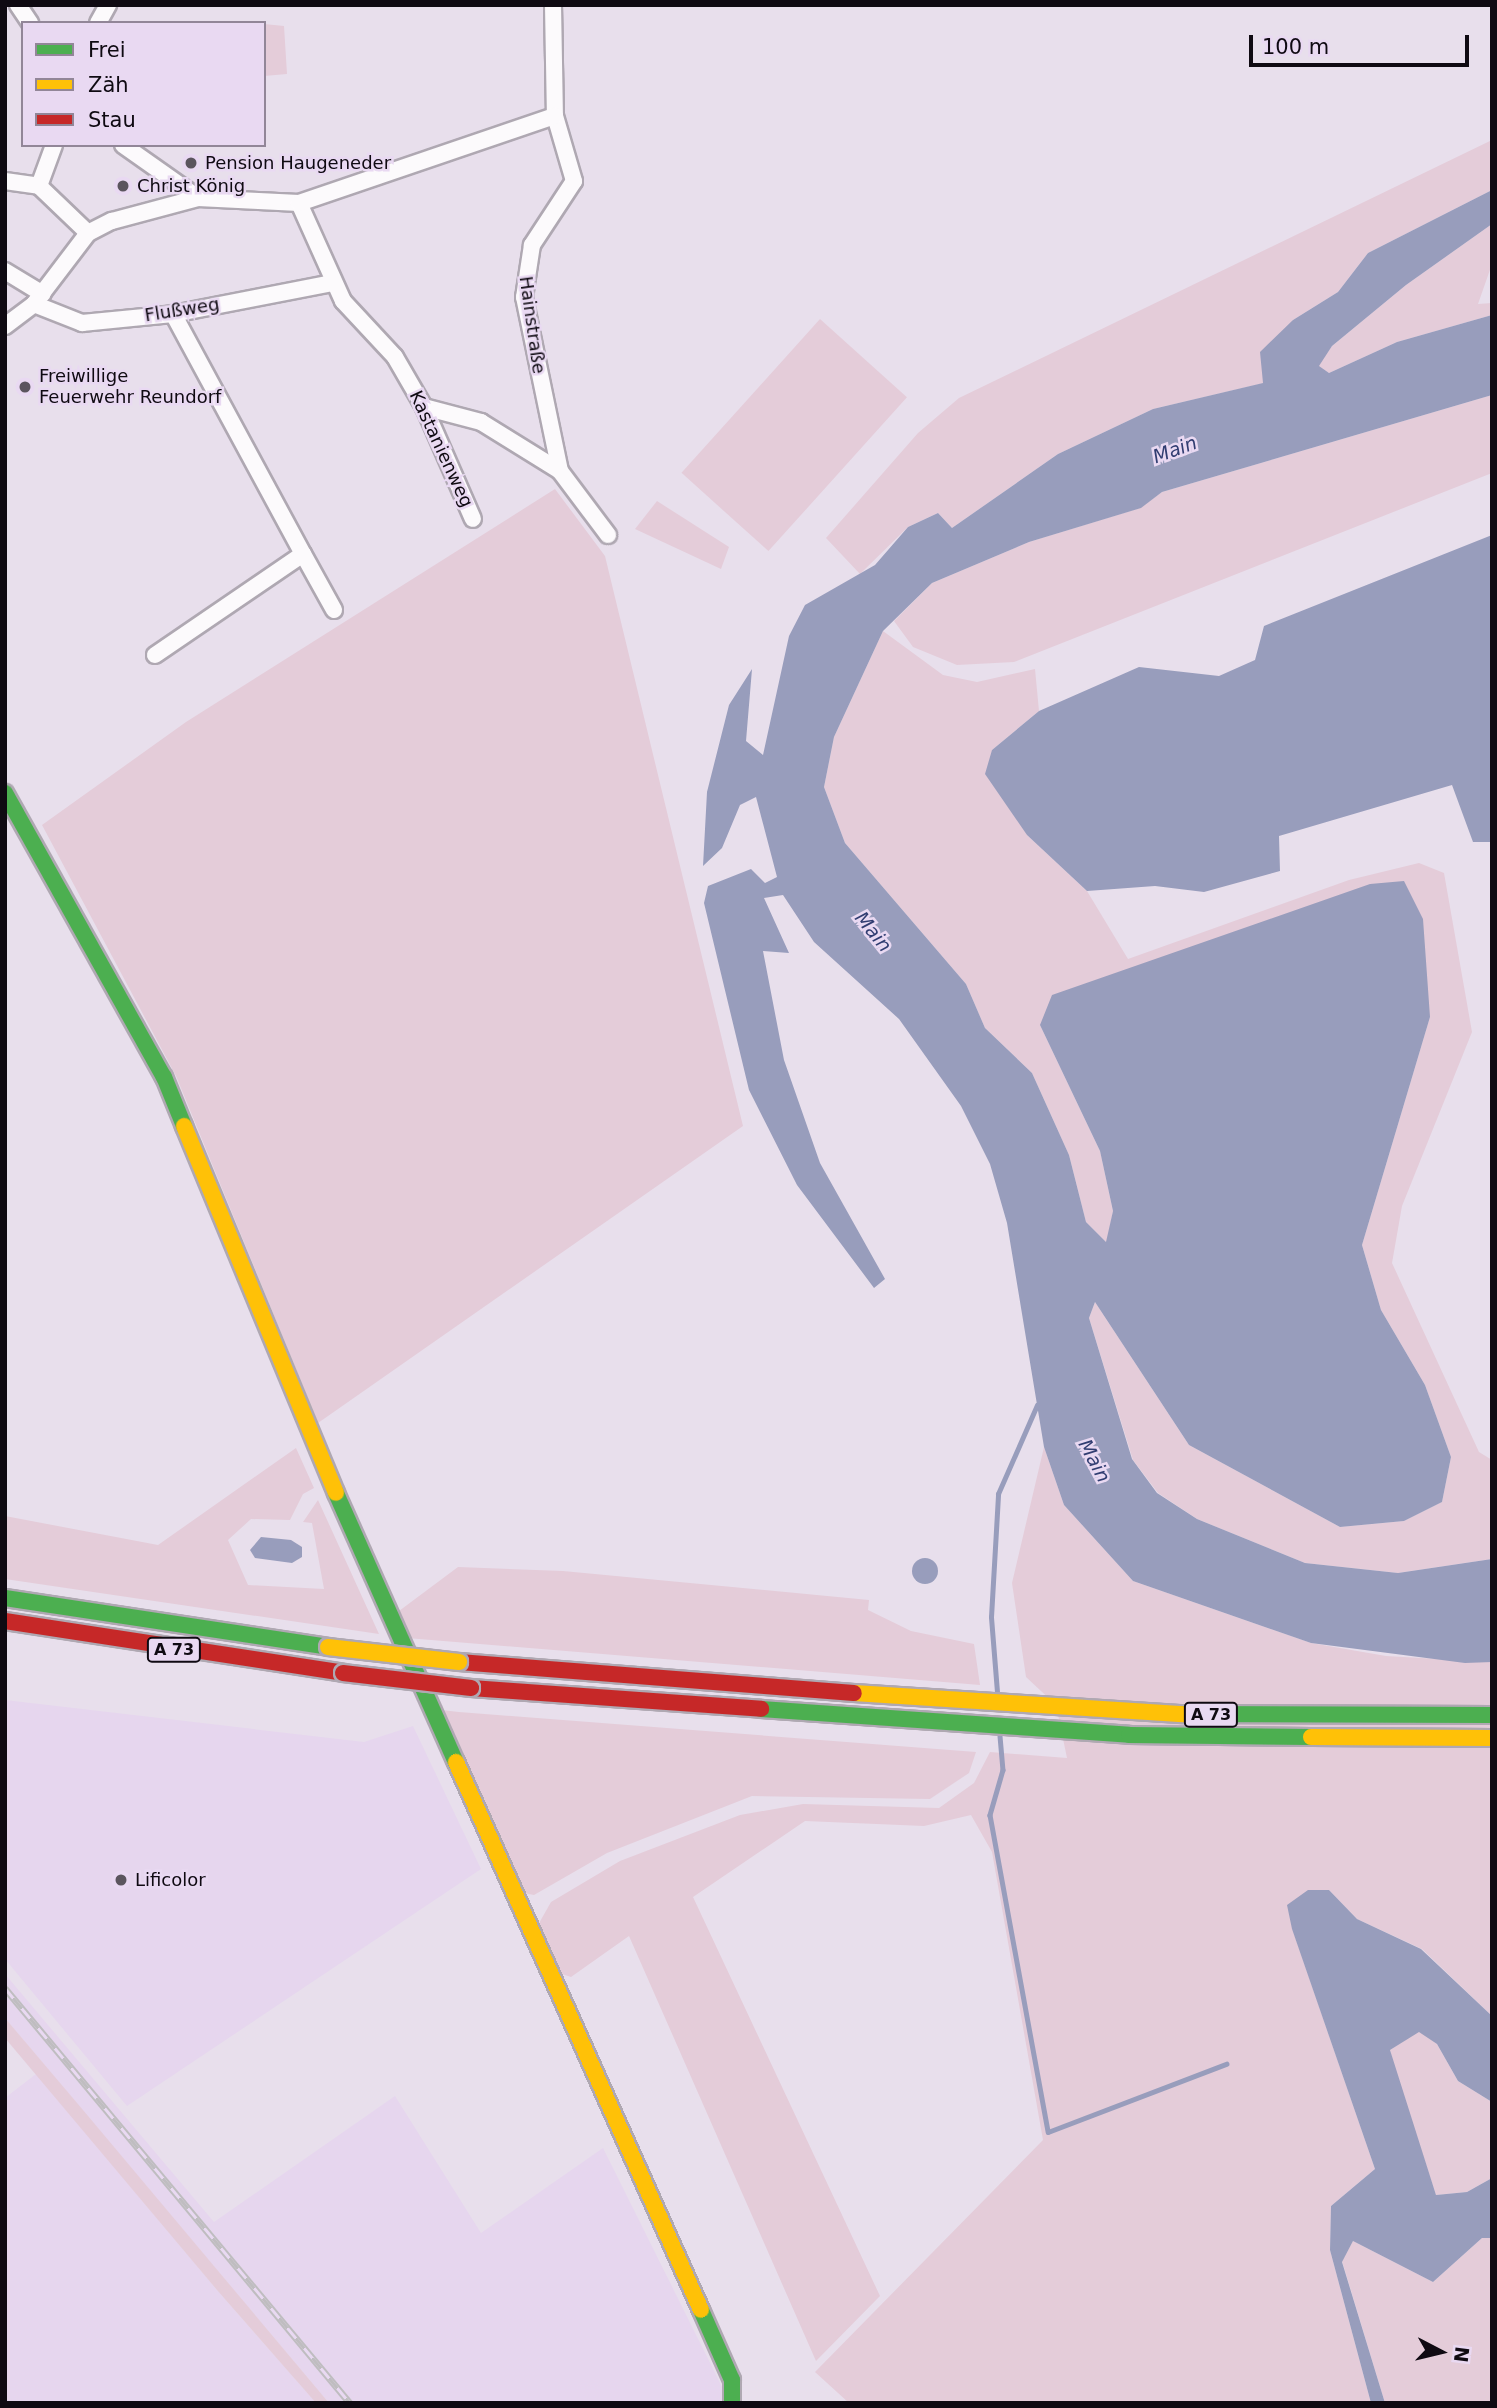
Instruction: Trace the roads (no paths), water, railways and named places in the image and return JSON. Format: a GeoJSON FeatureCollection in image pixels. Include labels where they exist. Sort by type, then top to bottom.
{"type":"FeatureCollection","features":[{"type":"Feature","properties":{"kind":"main road"},"geometry":{"type":"LineString","coordinates":[[5,793],[164,1077],[311,1437],[732,2380],[732,2403]]}},
{"type":"Feature","properties":{"kind":"main road","name":"A 73"},"geometry":{"type":"LineString","coordinates":[[5,1598],[328,1647],[458,1662],[930,1701],[1128,1714],[1492,1715]]}},
{"type":"Feature","properties":{"kind":"main road","name":"A 73"},"geometry":{"type":"LineString","coordinates":[[5,1621],[343,1673],[471,1688],[932,1724],[1129,1735],[1492,1738]]}},
{"type":"Feature","properties":{"kind":"street"},"geometry":{"type":"LineString","coordinates":[[18,5],[29,21]]}},
{"type":"Feature","properties":{"kind":"street"},"geometry":{"type":"LineString","coordinates":[[99,21],[108,5]]}},
{"type":"Feature","properties":{"kind":"street","name":"Hainstraße"},"geometry":{"type":"LineString","coordinates":[[553,5],[555,116],[574,181],[532,245],[523,271],[560,471],[608,535]]}},
{"type":"Feature","properties":{"kind":"street"},"geometry":{"type":"LineString","coordinates":[[5,327],[38,299],[88,233],[198,198],[299,203],[555,116]]}},
{"type":"Feature","properties":{"kind":"street"},"geometry":{"type":"LineString","coordinates":[[38,186],[53,147]]}},
{"type":"Feature","properties":{"kind":"street"},"geometry":{"type":"LineString","coordinates":[[126,147],[198,198]]}},
{"type":"Feature","properties":{"kind":"street"},"geometry":{"type":"LineString","coordinates":[[5,181],[38,186],[88,233]]}},
{"type":"Feature","properties":{"kind":"street","name":"Kastanienweg"},"geometry":{"type":"LineString","coordinates":[[299,203],[333,283],[359,323],[395,357],[424,407],[473,519]]}},
{"type":"Feature","properties":{"kind":"street","name":"Flußweg"},"geometry":{"type":"LineString","coordinates":[[5,271],[38,299],[82,323],[173,314],[333,283]]}},
{"type":"Feature","properties":{"kind":"street"},"geometry":{"type":"LineString","coordinates":[[173,314],[334,610]]}},
{"type":"Feature","properties":{"kind":"street"},"geometry":{"type":"LineString","coordinates":[[424,407],[481,422],[560,471]]}},
{"type":"Feature","properties":{"kind":"street"},"geometry":{"type":"LineString","coordinates":[[155,655],[303,554]]}},
{"type":"Feature","properties":{"kind":"water","name":"Main"},"geometry":{"type":"Polygon","coordinates":[[[1492,190],[1492,224],[1406,285],[1332,346],[1319,366],[1329,373],[1397,342],[1492,315],[1492,395],[1162,492],[1141,508],[1029,542],[932,583],[883,631],[834,737],[824,787],[845,843],[966,984],[985,1028],[1032,1073],[1069,1155],[1086,1222],[1106,1242],[1113,1211],[1100,1151],[1040,1025],[1052,995],[1370,884],[1404,881],[1423,919],[1430,1017],[1362,1245],[1381,1310],[1425,1385],[1451,1457],[1442,1502],[1404,1521],[1340,1527],[1189,1445],[1095,1302],[1089,1318],[1132,1459],[1157,1493],[1197,1519],[1305,1563],[1398,1573],[1492,1559],[1492,1662],[1465,1663],[1311,1643],[1133,1581],[1064,1505],[1044,1447],[1007,1223],[990,1164],[961,1106],[899,1019],[814,942],[783,895],[764,898],[789,953],[763,951],[784,1060],[820,1163],[885,1279],[874,1288],[797,1185],[749,1090],[704,903],[708,886],[751,869],[765,883],[777,877],[756,797],[740,805],[722,848],[703,866],[707,792],[729,705],[752,669],[746,741],[763,755],[789,636],[805,605],[875,565],[908,527],[938,513],[952,528],[1058,454],[1153,409],[1263,383],[1260,352],[1293,320],[1338,292],[1368,253],[1492,190]]]}},
{"type":"Feature","properties":{"kind":"water"},"geometry":{"type":"Polygon","coordinates":[[[1492,535],[1492,842],[1473,842],[1452,785],[1279,836],[1280,871],[1204,892],[1155,886],[1087,891],[1027,835],[985,774],[992,750],[1039,711],[1139,667],[1219,676],[1255,660],[1264,626],[1492,535]]]}},
{"type":"Feature","properties":{"kind":"water"},"geometry":{"type":"Polygon","coordinates":[[[261,1537],[291,1540],[302,1547],[302,1557],[292,1563],[255,1558],[250,1550],[261,1537]]]}},
{"type":"Feature","properties":{"kind":"water"},"geometry":{"type":"Polygon","coordinates":[[[925,1558],[934,1562],[938,1571],[934,1580],[925,1584],[916,1580],[912,1571],[916,1562],[925,1558]]]}},
{"type":"Feature","properties":{"kind":"water"},"geometry":{"type":"Polygon","coordinates":[[[1308,1890],[1329,1890],[1357,1919],[1421,1949],[1492,2016],[1492,2102],[1458,2081],[1437,2044],[1419,2032],[1390,2050],[1436,2195],[1467,2192],[1492,2178],[1492,2238],[1482,2238],[1433,2282],[1353,2241],[1342,2262],[1385,2403],[1371,2403],[1330,2250],[1331,2206],[1375,2169],[1292,1929],[1287,1905],[1308,1890]]]}},
{"type":"Feature","properties":{"kind":"waterway"},"geometry":{"type":"LineString","coordinates":[[997,1692],[991,1617],[998,1494],[1037,1405]]}},
{"type":"Feature","properties":{"kind":"waterway"},"geometry":{"type":"LineString","coordinates":[[1000,1736],[1003,1770],[990,1815],[1048,2132],[1226,2064]]}},
{"type":"Feature","properties":{"kind":"railway"},"geometry":{"type":"LineString","coordinates":[[5,1988],[350,2403]]}},
{"type":"Feature","properties":{"kind":"place","name":"Pension Haugeneder"},"geometry":{"type":"Point","coordinates":[191,163]}},
{"type":"Feature","properties":{"kind":"place","name":"Christ König"},"geometry":{"type":"Point","coordinates":[123,186]}},
{"type":"Feature","properties":{"kind":"place","name":"Freiwillige Feuerwehr Reundorf"},"geometry":{"type":"Point","coordinates":[25,387]}},
{"type":"Feature","properties":{"kind":"place","name":"Lificolor"},"geometry":{"type":"Point","coordinates":[121,1880]}}]}
